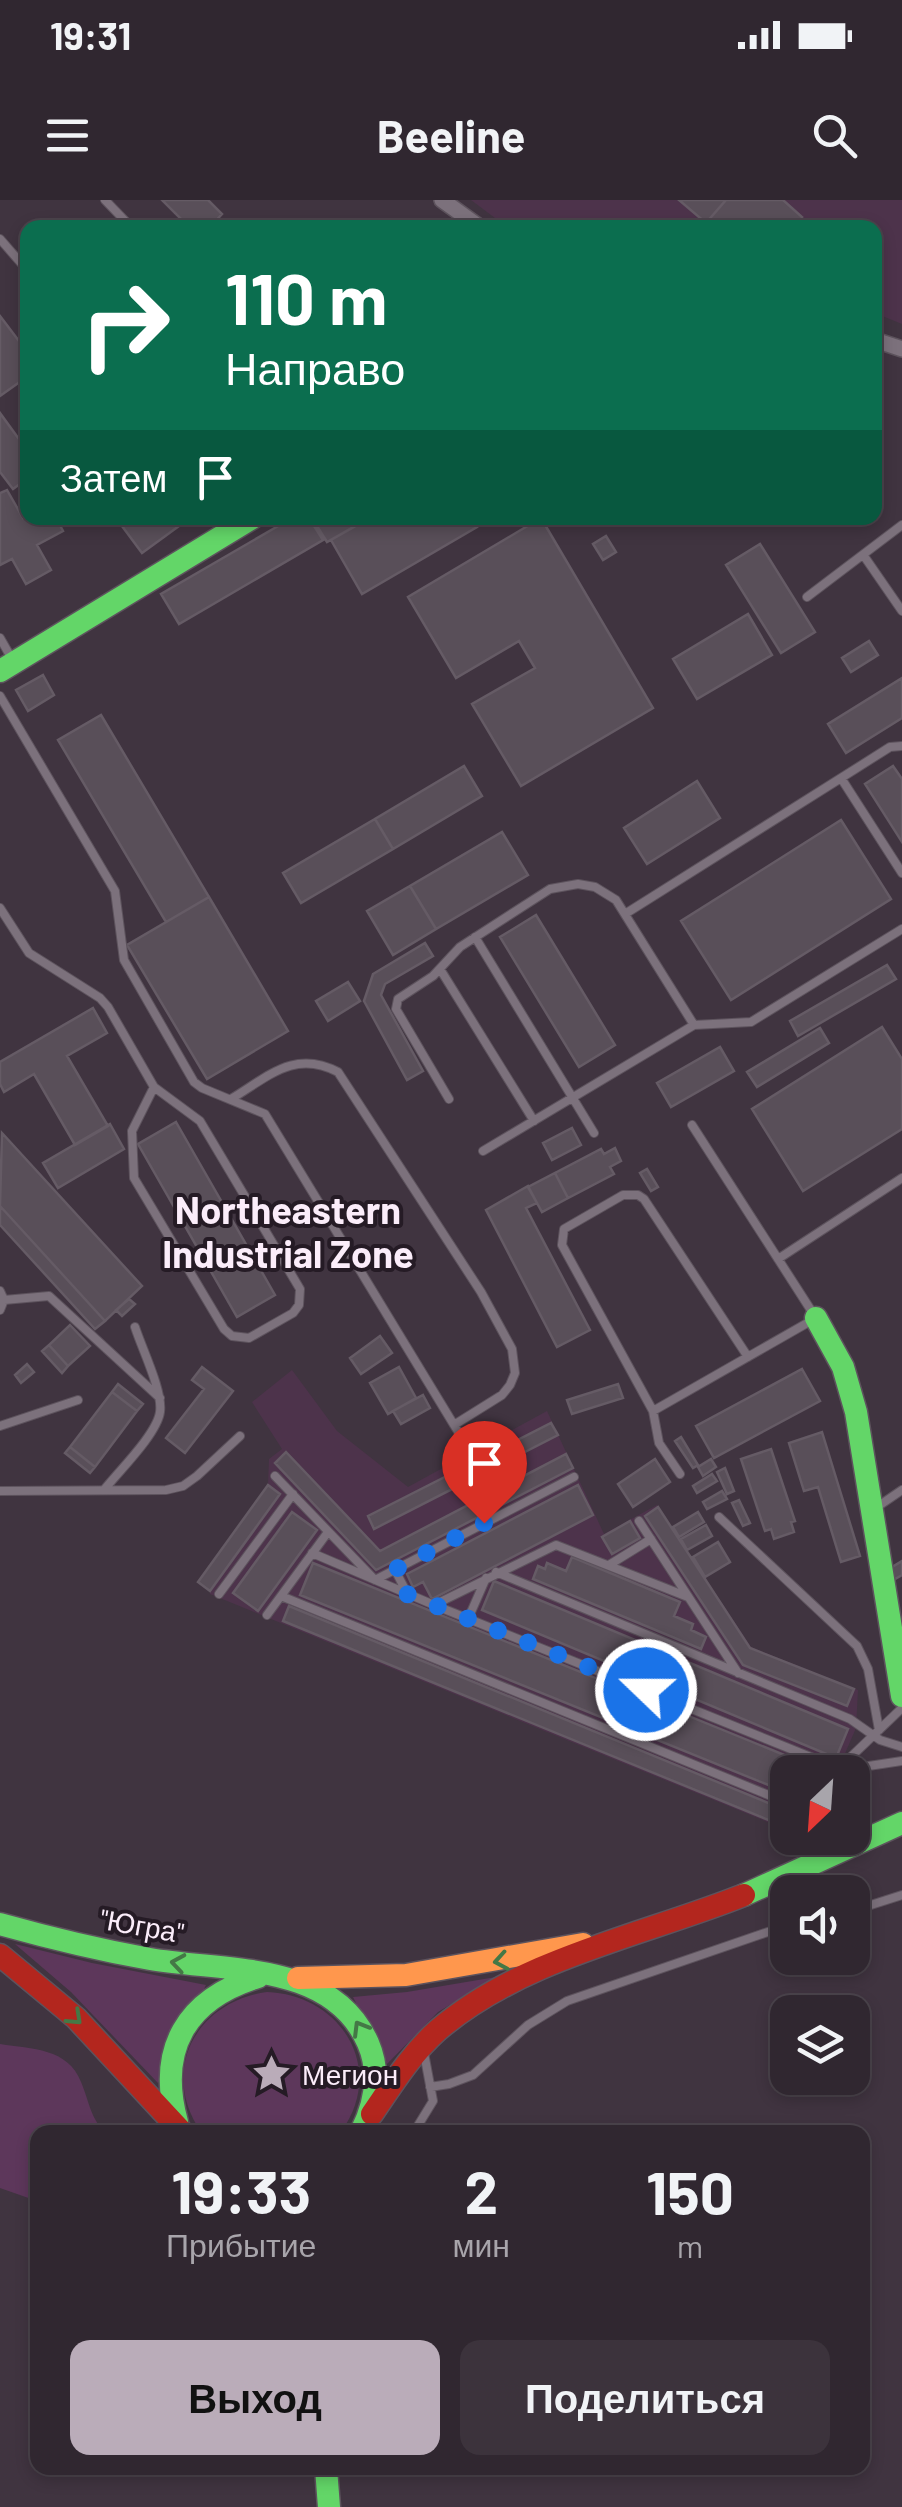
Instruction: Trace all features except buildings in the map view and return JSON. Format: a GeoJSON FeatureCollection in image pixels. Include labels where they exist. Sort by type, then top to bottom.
{"type":"FeatureCollection","features":[{"type":"Feature","properties":{"kind":"main road"},"geometry":{"type":"LineString","coordinates":[[7,667],[240,525]]}},
{"type":"Feature","properties":{"kind":"main road"},"geometry":{"type":"LineString","coordinates":[[816,1318],[843,1367],[851,1391],[902,1696]]}},
{"type":"Feature","properties":{"kind":"main road"},"geometry":{"type":"LineString","coordinates":[[365,2125],[423,2046],[450,2022],[501,1992],[631,1934],[759,1888],[902,1823]]}},
{"type":"Feature","properties":{"kind":"main road","name":"\"Югра\""},"geometry":{"type":"LineString","coordinates":[[0,1924],[115,1952],[307,1982],[330,1994],[361,2027],[375,2070],[374,2096],[364,2125]]}},
{"type":"Feature","properties":{"kind":"main road"},"geometry":{"type":"LineString","coordinates":[[179,2125],[172,2106],[168,2074],[173,2050],[183,2026],[219,1990],[243,1980],[278,1976],[348,1980],[438,1972],[631,1934]]}},
{"type":"Feature","properties":{"kind":"main road"},"geometry":{"type":"LineString","coordinates":[[0,1955],[76,2018],[175,2125]]}},
{"type":"Feature","properties":{"kind":"main road"},"geometry":{"type":"LineString","coordinates":[[325,2475],[329,2507]]}},
{"type":"Feature","properties":{"kind":"street"},"geometry":{"type":"LineString","coordinates":[[442,200],[458,220]]}},
{"type":"Feature","properties":{"kind":"lane"},"geometry":{"type":"LineString","coordinates":[[106,200],[125,220]]}},
{"type":"Feature","properties":{"kind":"lane"},"geometry":{"type":"LineString","coordinates":[[0,239],[20,262]]}},
{"type":"Feature","properties":{"kind":"lane"},"geometry":{"type":"LineString","coordinates":[[807,598],[902,524]]}},
{"type":"Feature","properties":{"kind":"lane"},"geometry":{"type":"LineString","coordinates":[[864,556],[902,612]]}},
{"type":"Feature","properties":{"kind":"lane"},"geometry":{"type":"LineString","coordinates":[[0,638],[7,667]]}},
{"type":"Feature","properties":{"kind":"lane"},"geometry":{"type":"LineString","coordinates":[[0,696],[115,891],[124,960],[194,1082],[265,1114],[468,1448]]}},
{"type":"Feature","properties":{"kind":"lane"},"geometry":{"type":"LineString","coordinates":[[625,914],[890,747],[902,746]]}},
{"type":"Feature","properties":{"kind":"lane"},"geometry":{"type":"LineString","coordinates":[[840,778],[902,874]]}},
{"type":"Feature","properties":{"kind":"lane"},"geometry":{"type":"LineString","coordinates":[[449,1099],[396,1009],[398,999],[427,981],[460,947],[564,884],[608,893],[694,1025]]}},
{"type":"Feature","properties":{"kind":"lane"},"geometry":{"type":"LineString","coordinates":[[0,908],[29,953],[100,998],[154,1087],[200,1121],[300,1289],[301,1298],[294,1313],[248,1338],[232,1336],[224,1330],[134,1178],[132,1131],[154,1087]]}},
{"type":"Feature","properties":{"kind":"lane"},"geometry":{"type":"LineString","coordinates":[[483,1152],[694,1025],[751,1022],[902,929]]}},
{"type":"Feature","properties":{"kind":"lane"},"geometry":{"type":"LineString","coordinates":[[476,937],[594,1133]]}},
{"type":"Feature","properties":{"kind":"lane"},"geometry":{"type":"LineString","coordinates":[[440,969],[534,1120]]}},
{"type":"Feature","properties":{"kind":"lane"},"geometry":{"type":"LineString","coordinates":[[231,1099],[297,1062],[314,1062],[338,1072],[481,1292],[512,1349],[515,1373],[510,1384],[502,1394],[454,1425]]}},
{"type":"Feature","properties":{"kind":"lane"},"geometry":{"type":"LineString","coordinates":[[652,1412],[816,1318],[692,1125]]}},
{"type":"Feature","properties":{"kind":"lane"},"geometry":{"type":"LineString","coordinates":[[778,1259],[899,1180],[902,1192]]}},
{"type":"Feature","properties":{"kind":"lane"},"geometry":{"type":"LineString","coordinates":[[680,1474],[659,1443],[652,1412],[562,1244],[561,1235],[570,1224],[629,1193],[644,1199],[748,1357]]}},
{"type":"Feature","properties":{"kind":"lane"},"geometry":{"type":"LineString","coordinates":[[0,1310],[2,1295],[49,1296],[160,1398]]}},
{"type":"Feature","properties":{"kind":"lane"},"geometry":{"type":"LineString","coordinates":[[104,1490],[152,1431],[160,1411],[160,1398],[135,1328]]}},
{"type":"Feature","properties":{"kind":"lane"},"geometry":{"type":"LineString","coordinates":[[0,1426],[78,1400]]}},
{"type":"Feature","properties":{"kind":"lane"},"geometry":{"type":"LineString","coordinates":[[0,1491],[166,1490],[183,1486],[240,1436]]}},
{"type":"Feature","properties":{"kind":"lane"},"geometry":{"type":"LineString","coordinates":[[276,1476],[375,1580]]}},
{"type":"Feature","properties":{"kind":"lane"},"geometry":{"type":"LineString","coordinates":[[375,1580],[574,1477]]}},
{"type":"Feature","properties":{"kind":"lane"},"geometry":{"type":"LineString","coordinates":[[872,1510],[902,1490]]}},
{"type":"Feature","properties":{"kind":"lane"},"geometry":{"type":"LineString","coordinates":[[219,1594],[293,1494]]}},
{"type":"Feature","properties":{"kind":"lane"},"geometry":{"type":"LineString","coordinates":[[719,1517],[857,1646],[868,1669],[876,1732]]}},
{"type":"Feature","properties":{"kind":"lane"},"geometry":{"type":"LineString","coordinates":[[639,1521],[738,1673]]}},
{"type":"Feature","properties":{"kind":"lane"},"geometry":{"type":"LineString","coordinates":[[267,1615],[328,1532]]}},
{"type":"Feature","properties":{"kind":"lane"},"geometry":{"type":"LineString","coordinates":[[609,1564],[651,1539]]}},
{"type":"Feature","properties":{"kind":"lane"},"geometry":{"type":"LineString","coordinates":[[434,1605],[556,1545],[688,1597]]}},
{"type":"Feature","properties":{"kind":"lane"},"geometry":{"type":"LineString","coordinates":[[312,1554],[803,1755]]}},
{"type":"Feature","properties":{"kind":"lane"},"geometry":{"type":"LineString","coordinates":[[394,1570],[407,1594]]}},
{"type":"Feature","properties":{"kind":"lane"},"geometry":{"type":"LineString","coordinates":[[496,1572],[850,1719],[902,1747]]}},
{"type":"Feature","properties":{"kind":"lane"},"geometry":{"type":"LineString","coordinates":[[468,1618],[486,1578]]}},
{"type":"Feature","properties":{"kind":"lane"},"geometry":{"type":"LineString","coordinates":[[281,1596],[770,1796]]}},
{"type":"Feature","properties":{"kind":"lane"},"geometry":{"type":"LineString","coordinates":[[852,1755],[902,1708]]}},
{"type":"Feature","properties":{"kind":"lane"},"geometry":{"type":"LineString","coordinates":[[870,1767],[902,1761]]}},
{"type":"Feature","properties":{"kind":"lane"},"geometry":{"type":"LineString","coordinates":[[870,1905],[902,1895]]}},
{"type":"Feature","properties":{"kind":"lane"},"geometry":{"type":"LineString","coordinates":[[430,2086],[473,2075],[528,2025],[566,2001],[770,1931]]}},
{"type":"Feature","properties":{"kind":"lane"},"geometry":{"type":"LineString","coordinates":[[418,2125],[433,2101],[423,2046]]}},
{"type":"Feature","properties":{"kind":"shaded area"},"geometry":{"type":"Polygon","coordinates":[[[471,200],[902,200],[902,324],[882,316],[882,220],[498,220],[471,200]]]}},
{"type":"Feature","properties":{"kind":"shaded area"},"geometry":{"type":"Polygon","coordinates":[[[292,1370],[337,1431],[408,1487],[547,1411],[604,1534],[657,1505],[751,1647],[858,1690],[856,1728],[844,1755],[770,1755],[770,1823],[210,1594],[198,1582],[268,1485],[269,1459],[282,1449],[252,1402],[292,1370]]]}},
{"type":"Feature","properties":{"kind":"shaded area"},"geometry":{"type":"Polygon","coordinates":[[[15,1944],[206,1985],[158,2083],[71,1992],[15,1944]]]}},
{"type":"Feature","properties":{"kind":"shaded area"},"geometry":{"type":"Polygon","coordinates":[[[496,1977],[438,2012],[387,2064],[353,1997],[407,1992],[496,1977]]]}},
{"type":"Feature","properties":{"kind":"shaded area"},"geometry":{"type":"Polygon","coordinates":[[[267,1992],[293,1996],[316,2006],[335,2021],[349,2039],[357,2060],[359,2084],[354,2108],[345,2125],[197,2125],[184,2085],[185,2063],[192,2042],[221,2009],[242,1998],[267,1992]]]}},
{"type":"Feature","properties":{"kind":"shaded area"},"geometry":{"type":"Polygon","coordinates":[[[0,2044],[48,2052],[75,2071],[98,2125],[30,2125],[30,2199],[0,2188],[0,2044]]]}},
{"type":"Feature","properties":{"kind":"traffic: fast"},"geometry":{"type":"LineString","coordinates":[[0,671],[240,525]]}},
{"type":"Feature","properties":{"kind":"traffic: fast"},"geometry":{"type":"LineString","coordinates":[[816,1318],[843,1367],[856,1412],[902,1696]]}},
{"type":"Feature","properties":{"kind":"traffic: fast"},"geometry":{"type":"LineString","coordinates":[[744,1895],[902,1823]]}},
{"type":"Feature","properties":{"kind":"traffic: fast"},"geometry":{"type":"LineString","coordinates":[[0,1924],[150,1959],[274,1975],[329,1997],[351,2016],[372,2054],[375,2088],[364,2125]]}},
{"type":"Feature","properties":{"kind":"traffic: fast"},"geometry":{"type":"LineString","coordinates":[[177,2122],[171,2072],[183,2030],[212,1999],[258,1977]]}},
{"type":"Feature","properties":{"kind":"traffic: fast"},"geometry":{"type":"LineString","coordinates":[[327,2475],[329,2507]]}},
{"type":"Feature","properties":{"kind":"traffic: slow"},"geometry":{"type":"LineString","coordinates":[[298,1978],[406,1975],[583,1944]]}},
{"type":"Feature","properties":{"kind":"traffic: jam"},"geometry":{"type":"LineString","coordinates":[[372,2114],[419,2049],[471,2005],[545,1966],[744,1895]]}},
{"type":"Feature","properties":{"kind":"traffic: jam"},"geometry":{"type":"LineString","coordinates":[[0,1955],[76,2018],[175,2125]]}},
{"type":"Feature","properties":{"kind":"place","name":"Мегион"},"geometry":{"type":"Point","coordinates":[272,2074]}},
{"type":"Feature","properties":{"kind":"district","name":"Northeastern Industrial Zone"},"geometry":{"type":"Point","coordinates":[288,1231]}},
{"type":"Feature","properties":{"kind":"route"},"geometry":{"type":"LineString","coordinates":[[484,1523],[394,1570],[407,1594],[646,1690]]}}]}
